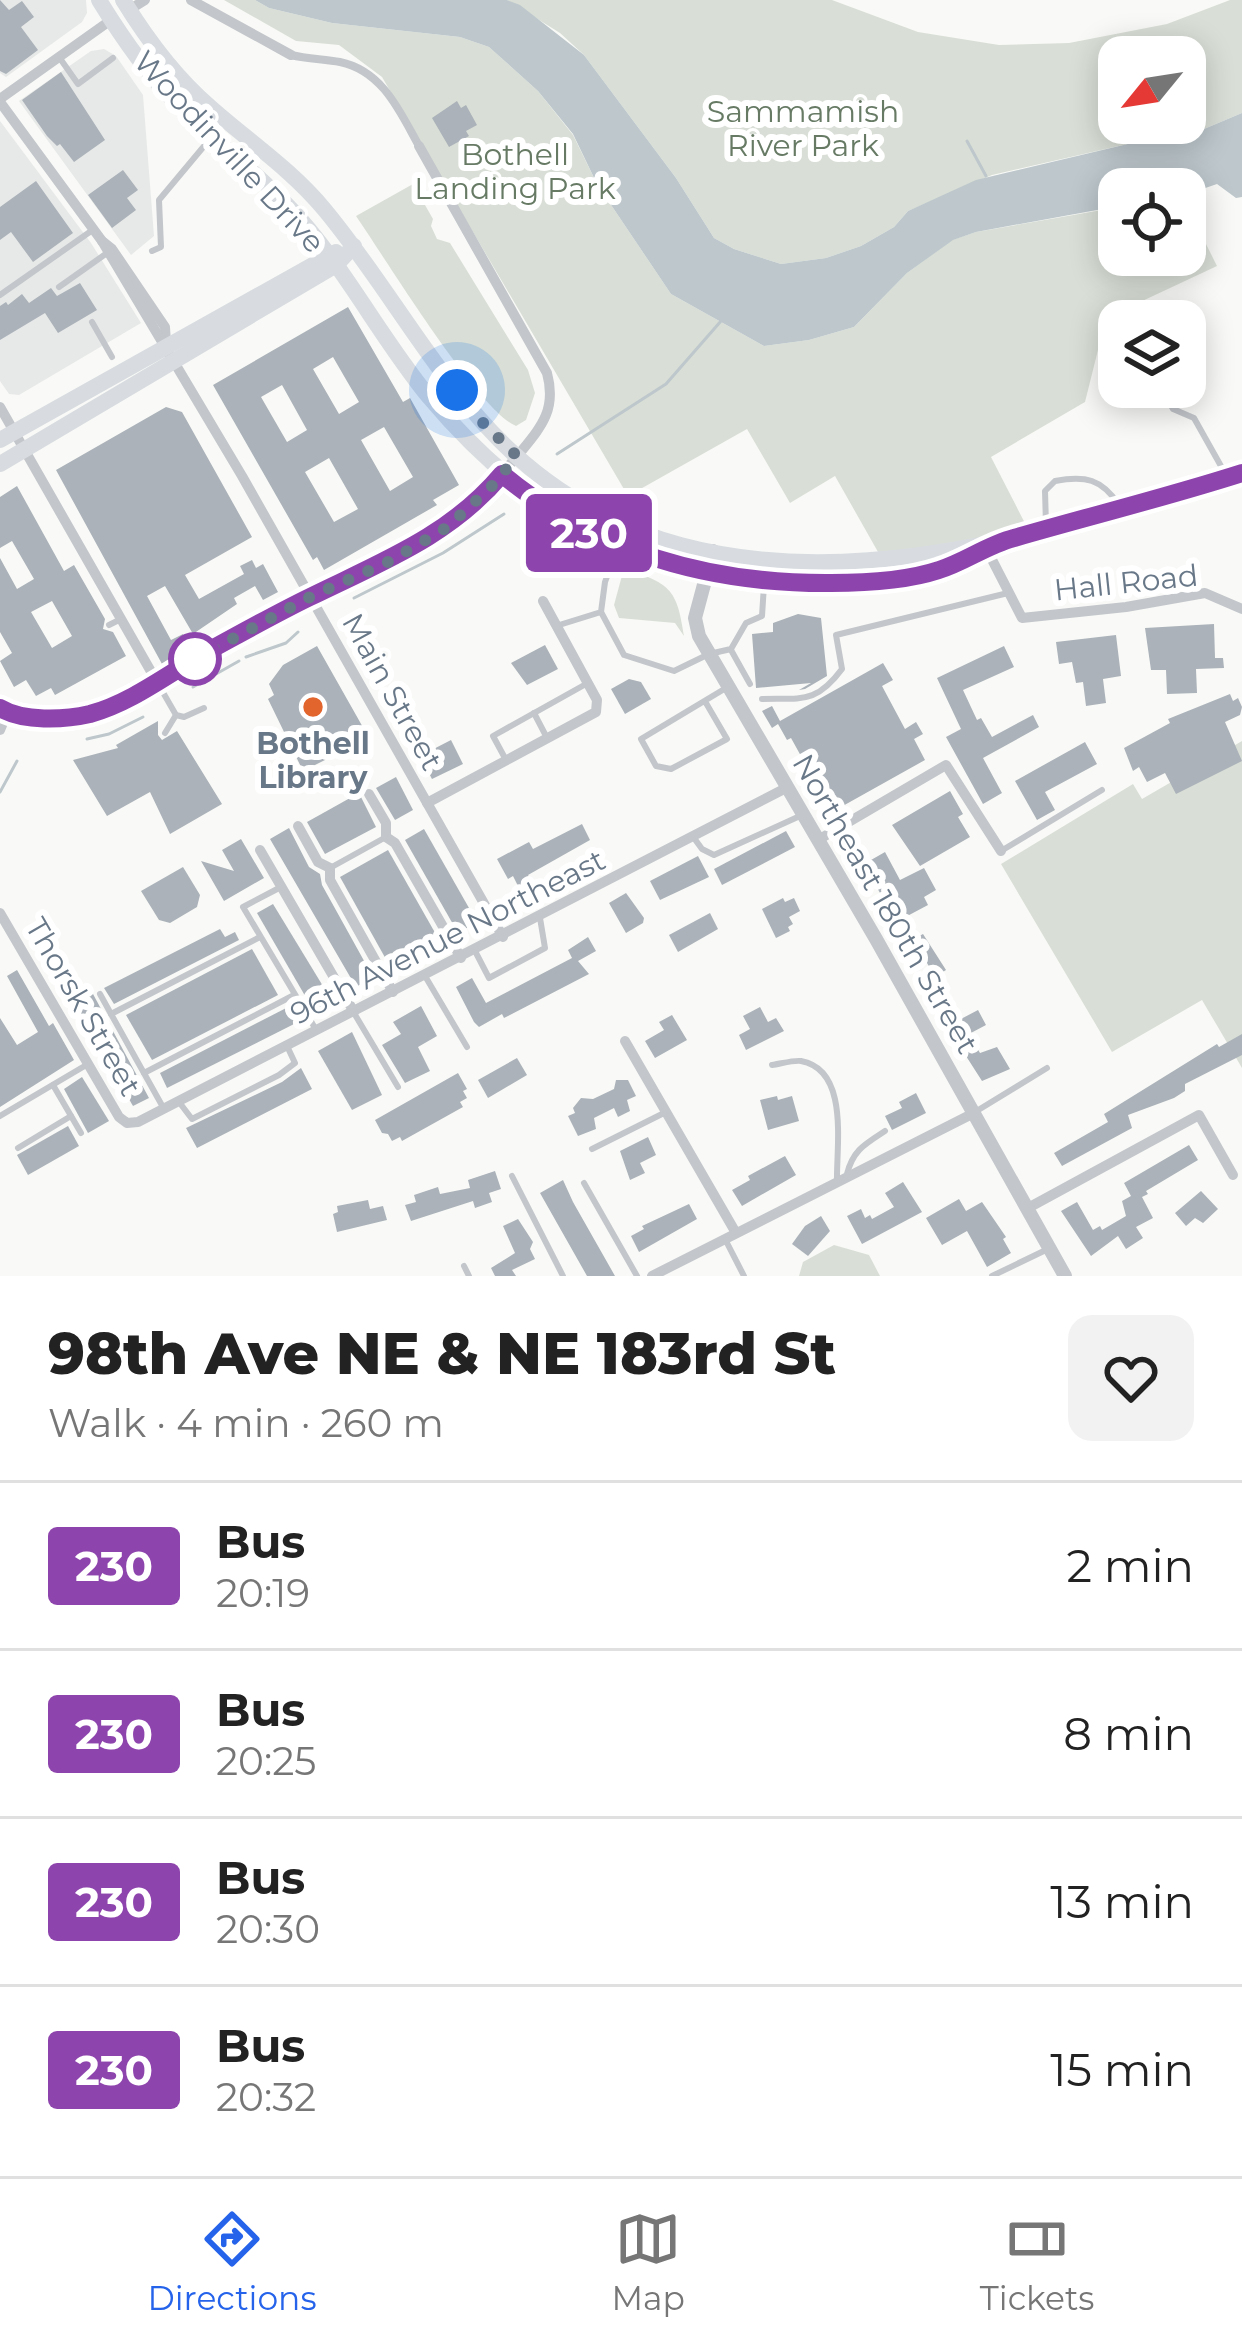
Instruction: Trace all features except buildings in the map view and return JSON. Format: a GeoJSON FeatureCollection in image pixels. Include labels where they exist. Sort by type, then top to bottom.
{"type":"FeatureCollection","features":[{"type":"Feature","properties":{"kind":"main road"},"geometry":{"type":"LineString","coordinates":[[102,0],[133,3]]}},
{"type":"Feature","properties":{"kind":"main road","name":"Woodinville Drive"},"geometry":{"type":"LineString","coordinates":[[102,0],[111,20],[160,85],[281,199],[331,260],[427,395],[502,474],[577,527],[618,546],[708,574],[765,582],[887,580],[941,570],[985,546]]}},
{"type":"Feature","properties":{"kind":"main road","name":"Woodinville Drive"},"geometry":{"type":"LineString","coordinates":[[133,3],[147,37],[193,92],[312,195],[476,416],[517,456],[591,507],[637,529],[744,560],[850,564],[985,546]]}},
{"type":"Feature","properties":{"kind":"main road"},"geometry":{"type":"LineString","coordinates":[[111,20],[147,37]]}},
{"type":"Feature","properties":{"kind":"main road"},"geometry":{"type":"LineString","coordinates":[[7,436],[171,353],[354,246]]}},
{"type":"Feature","properties":{"kind":"main road"},"geometry":{"type":"LineString","coordinates":[[0,464],[171,353]]}},
{"type":"Feature","properties":{"kind":"main road"},"geometry":{"type":"LineString","coordinates":[[985,546],[1235,475]]}},
{"type":"Feature","properties":{"kind":"street"},"geometry":{"type":"LineString","coordinates":[[0,730],[4,710],[56,718],[90,714],[310,597],[388,562],[446,528],[502,474],[543,426],[550,410],[547,373],[392,97],[366,72],[345,63],[291,55],[191,0]]}},
{"type":"Feature","properties":{"kind":"street"},"geometry":{"type":"LineString","coordinates":[[0,100],[111,20]]}},
{"type":"Feature","properties":{"kind":"street","name":"Main Street"},"geometry":{"type":"LineString","coordinates":[[0,100],[165,326],[171,353],[503,937]]}},
{"type":"Feature","properties":{"kind":"street"},"geometry":{"type":"LineString","coordinates":[[0,407],[7,436],[25,450],[115,622],[157,682]]}},
{"type":"Feature","properties":{"kind":"street"},"geometry":{"type":"LineString","coordinates":[[985,546],[1008,593]]}},
{"type":"Feature","properties":{"kind":"street","name":"Northeast 180th Street"},"geometry":{"type":"LineString","coordinates":[[713,551],[695,618],[710,653],[1066,1276]]}},
{"type":"Feature","properties":{"kind":"street","name":"Hall Road"},"geometry":{"type":"LineString","coordinates":[[1008,593],[1022,618],[1126,608],[1205,593],[1242,609]]}},
{"type":"Feature","properties":{"kind":"street"},"geometry":{"type":"LineString","coordinates":[[427,802],[596,712],[598,700],[543,601]]}},
{"type":"Feature","properties":{"kind":"street"},"geometry":{"type":"LineString","coordinates":[[818,840],[946,765],[1000,851]]}},
{"type":"Feature","properties":{"kind":"street","name":"96th Avenue Northeast"},"geometry":{"type":"LineString","coordinates":[[128,1123],[503,937],[788,788]]}},
{"type":"Feature","properties":{"kind":"street"},"geometry":{"type":"LineString","coordinates":[[369,794],[386,824],[386,837],[395,843],[461,958]]}},
{"type":"Feature","properties":{"kind":"street"},"geometry":{"type":"LineString","coordinates":[[298,826],[318,862],[330,868],[330,880],[393,992]]}},
{"type":"Feature","properties":{"kind":"street"},"geometry":{"type":"LineString","coordinates":[[260,850],[354,1012]]}},
{"type":"Feature","properties":{"kind":"street","name":"Thorsk Street"},"geometry":{"type":"LineString","coordinates":[[0,913],[119,1117],[128,1123]]}},
{"type":"Feature","properties":{"kind":"street"},"geometry":{"type":"LineString","coordinates":[[626,1041],[730,1236]]}},
{"type":"Feature","properties":{"kind":"street"},"geometry":{"type":"LineString","coordinates":[[652,1276],[972,1114]]}},
{"type":"Feature","properties":{"kind":"street"},"geometry":{"type":"LineString","coordinates":[[1028,1208],[1199,1115],[1233,1175]]}},
{"type":"Feature","properties":{"kind":"lane"},"geometry":{"type":"LineString","coordinates":[[59,57],[78,84],[113,58]]}},
{"type":"Feature","properties":{"kind":"lane"},"geometry":{"type":"LineString","coordinates":[[152,251],[161,247],[159,200],[212,136]]}},
{"type":"Feature","properties":{"kind":"lane"},"geometry":{"type":"LineString","coordinates":[[0,295],[94,229]]}},
{"type":"Feature","properties":{"kind":"lane"},"geometry":{"type":"LineString","coordinates":[[59,287],[105,247]]}},
{"type":"Feature","properties":{"kind":"lane"},"geometry":{"type":"LineString","coordinates":[[92,322],[112,357]]}},
{"type":"Feature","properties":{"kind":"lane"},"geometry":{"type":"LineString","coordinates":[[1172,408],[1195,418],[1235,475]]}},
{"type":"Feature","properties":{"kind":"lane"},"geometry":{"type":"LineString","coordinates":[[1047,528],[1046,491],[1055,481],[1078,476],[1089,479],[1108,488],[1121,508]]}},
{"type":"Feature","properties":{"kind":"lane"},"geometry":{"type":"LineString","coordinates":[[618,546],[601,611],[623,655],[674,671],[710,653],[731,649]]}},
{"type":"Feature","properties":{"kind":"lane"},"geometry":{"type":"LineString","coordinates":[[731,649],[746,622],[762,616],[765,582]]}},
{"type":"Feature","properties":{"kind":"lane"},"geometry":{"type":"LineString","coordinates":[[762,699],[811,698],[826,690],[842,670],[836,635],[1008,593]]}},
{"type":"Feature","properties":{"kind":"lane"},"geometry":{"type":"LineString","coordinates":[[556,626],[601,611]]}},
{"type":"Feature","properties":{"kind":"lane"},"geometry":{"type":"LineString","coordinates":[[731,649],[750,684]]}},
{"type":"Feature","properties":{"kind":"lane"},"geometry":{"type":"LineString","coordinates":[[157,682],[176,715],[184,717],[204,708]]}},
{"type":"Feature","properties":{"kind":"lane"},"geometry":{"type":"LineString","coordinates":[[506,760],[493,736],[587,682]]}},
{"type":"Feature","properties":{"kind":"lane"},"geometry":{"type":"LineString","coordinates":[[706,703],[727,739],[671,769],[656,766],[641,739],[729,686]]}},
{"type":"Feature","properties":{"kind":"lane"},"geometry":{"type":"LineString","coordinates":[[534,713],[548,739]]}},
{"type":"Feature","properties":{"kind":"lane"},"geometry":{"type":"LineString","coordinates":[[164,733],[176,715]]}},
{"type":"Feature","properties":{"kind":"lane"},"geometry":{"type":"LineString","coordinates":[[1000,851],[1102,790]]}},
{"type":"Feature","properties":{"kind":"lane"},"geometry":{"type":"LineString","coordinates":[[694,838],[714,855],[803,814]]}},
{"type":"Feature","properties":{"kind":"lane"},"geometry":{"type":"LineString","coordinates":[[330,868],[386,837]]}},
{"type":"Feature","properties":{"kind":"lane"},"geometry":{"type":"LineString","coordinates":[[281,887],[243,907],[316,1031]]}},
{"type":"Feature","properties":{"kind":"lane"},"geometry":{"type":"LineString","coordinates":[[475,951],[489,978],[544,948],[540,918]]}},
{"type":"Feature","properties":{"kind":"lane"},"geometry":{"type":"LineString","coordinates":[[111,1014],[260,937]]}},
{"type":"Feature","properties":{"kind":"lane"},"geometry":{"type":"LineString","coordinates":[[425,976],[467,1047]]}},
{"type":"Feature","properties":{"kind":"lane"},"geometry":{"type":"LineString","coordinates":[[100,994],[164,1109]]}},
{"type":"Feature","properties":{"kind":"lane"},"geometry":{"type":"LineString","coordinates":[[144,1073],[294,995]]}},
{"type":"Feature","properties":{"kind":"lane"},"geometry":{"type":"LineString","coordinates":[[354,1012],[398,1087]]}},
{"type":"Feature","properties":{"kind":"lane"},"geometry":{"type":"LineString","coordinates":[[178,1101],[192,1119],[293,1067],[287,1046]]}},
{"type":"Feature","properties":{"kind":"lane"},"geometry":{"type":"LineString","coordinates":[[772,1065],[801,1061],[821,1071],[835,1090],[841,1180]]}},
{"type":"Feature","properties":{"kind":"lane"},"geometry":{"type":"LineString","coordinates":[[0,1115],[88,1064]]}},
{"type":"Feature","properties":{"kind":"lane"},"geometry":{"type":"LineString","coordinates":[[972,1114],[1047,1068]]}},
{"type":"Feature","properties":{"kind":"lane"},"geometry":{"type":"LineString","coordinates":[[52,1085],[81,1133]]}},
{"type":"Feature","properties":{"kind":"lane"},"geometry":{"type":"LineString","coordinates":[[592,1149],[666,1112]]}},
{"type":"Feature","properties":{"kind":"lane"},"geometry":{"type":"LineString","coordinates":[[18,1148],[71,1116]]}},
{"type":"Feature","properties":{"kind":"lane"},"geometry":{"type":"LineString","coordinates":[[841,1180],[860,1147],[885,1131]]}},
{"type":"Feature","properties":{"kind":"lane"},"geometry":{"type":"LineString","coordinates":[[512,1176],[562,1276]]}},
{"type":"Feature","properties":{"kind":"lane"},"geometry":{"type":"LineString","coordinates":[[584,1183],[637,1276]]}},
{"type":"Feature","properties":{"kind":"lane"},"geometry":{"type":"LineString","coordinates":[[730,1236],[745,1276]]}},
{"type":"Feature","properties":{"kind":"lane"},"geometry":{"type":"LineString","coordinates":[[992,1276],[1050,1248]]}},
{"type":"Feature","properties":{"kind":"lane"},"geometry":{"type":"LineString","coordinates":[[464,1266],[469,1276]]}},
{"type":"Feature","properties":{"kind":"shaded area"},"geometry":{"type":"Polygon","coordinates":[[[0,0],[86,0],[87,13],[82,22],[6,77],[0,73],[0,0]]]}},
{"type":"Feature","properties":{"kind":"shaded area"},"geometry":{"type":"Polygon","coordinates":[[[255,0],[507,0],[520,5],[584,55],[676,178],[714,238],[781,264],[826,258],[861,246],[894,227],[908,211],[976,180],[1128,144],[1206,144],[1206,128],[1242,113],[1242,197],[1236,198],[1217,184],[1206,188],[1206,168],[1098,168],[1098,210],[953,240],[907,273],[854,327],[764,346],[671,294],[597,184],[573,134],[538,91],[489,47],[460,37],[332,23],[269,8],[255,0]]]}},
{"type":"Feature","properties":{"kind":"shaded area"},"geometry":{"type":"Polygon","coordinates":[[[104,49],[116,56],[143,95],[154,236],[131,255],[19,101],[91,51],[104,49]]]}},
{"type":"Feature","properties":{"kind":"shaded area"},"geometry":{"type":"Polygon","coordinates":[[[0,121],[91,243],[141,323],[19,395],[9,394],[0,381],[0,121]]]}},
{"type":"Feature","properties":{"kind":"green space","name":"Bothell Landing Park"},"geometry":{"type":"Polygon","coordinates":[[[224,0],[255,0],[269,8],[332,23],[460,37],[489,47],[538,91],[573,135],[597,184],[671,294],[764,346],[854,327],[907,273],[952,240],[1098,211],[1098,276],[1196,276],[1144,300],[1098,300],[1098,350],[1085,402],[991,457],[1030,533],[882,559],[835,476],[790,503],[747,429],[628,496],[382,77],[339,45],[296,41],[224,0]]]}},
{"type":"Feature","properties":{"kind":"green space","name":"Sammamish River Park"},"geometry":{"type":"Polygon","coordinates":[[[507,0],[832,0],[918,32],[999,45],[1098,37],[1098,144],[1127,144],[992,175],[908,211],[894,227],[861,246],[826,258],[781,264],[714,238],[676,178],[584,55],[560,33],[507,0]]]}},
{"type":"Feature","properties":{"kind":"green space","name":"Sammamish River Park"},"geometry":{"type":"Polygon","coordinates":[[[1230,0],[1242,0],[1242,113],[1206,128],[1206,36],[1105,36],[1167,24],[1230,0]]]}},
{"type":"Feature","properties":{"kind":"green space"},"geometry":{"type":"Polygon","coordinates":[[[413,184],[433,219],[437,239],[450,243],[528,370],[535,393],[526,420],[516,426],[499,414],[456,364],[356,216],[413,184]]]}},
{"type":"Feature","properties":{"kind":"green space"},"geometry":{"type":"Polygon","coordinates":[[[1206,244],[1217,266],[1206,271],[1206,244]]]}},
{"type":"Feature","properties":{"kind":"green space"},"geometry":{"type":"Polygon","coordinates":[[[624,568],[668,590],[678,607],[684,636],[675,623],[619,618],[614,605],[624,568]]]}},
{"type":"Feature","properties":{"kind":"green space"},"geometry":{"type":"Polygon","coordinates":[[[1242,741],[1242,1068],[1202,1000],[1112,1052],[1001,864],[1133,784],[1142,799],[1242,741]]]}},
{"type":"Feature","properties":{"kind":"green space"},"geometry":{"type":"Polygon","coordinates":[[[834,1245],[869,1255],[880,1276],[799,1276],[803,1262],[834,1245]]]}},
{"type":"Feature","properties":{"kind":"waterway"},"geometry":{"type":"LineString","coordinates":[[967,141],[986,176]]}},
{"type":"Feature","properties":{"kind":"waterway"},"geometry":{"type":"LineString","coordinates":[[557,454],[666,384],[721,321]]}},
{"type":"Feature","properties":{"kind":"waterway"},"geometry":{"type":"LineString","coordinates":[[354,598],[443,553],[504,514]]}},
{"type":"Feature","properties":{"kind":"waterway"},"geometry":{"type":"LineString","coordinates":[[246,657],[286,643],[298,632]]}},
{"type":"Feature","properties":{"kind":"waterway"},"geometry":{"type":"LineString","coordinates":[[193,687],[239,661]]}},
{"type":"Feature","properties":{"kind":"waterway"},"geometry":{"type":"LineString","coordinates":[[87,739],[143,717]]}},
{"type":"Feature","properties":{"kind":"waterway"},"geometry":{"type":"LineString","coordinates":[[0,792],[17,761]]}},
{"type":"Feature","properties":{"kind":"bus line","name":"230"},"geometry":{"type":"LineString","coordinates":[[0,708],[7,713],[56,718],[90,714],[123,700],[294,605],[423,542],[446,528],[502,474],[577,527],[618,546],[708,574],[799,584],[887,580],[941,570],[985,546],[1242,473]]}},
{"type":"Feature","properties":{"kind":"place","name":"Bothell Library"},"geometry":{"type":"Point","coordinates":[313,707]}},
{"type":"Feature","properties":{"kind":"route"},"geometry":{"type":"LineString","coordinates":[[195,659],[310,597],[388,562],[446,528],[491,487],[517,456],[457,390]]}}]}
